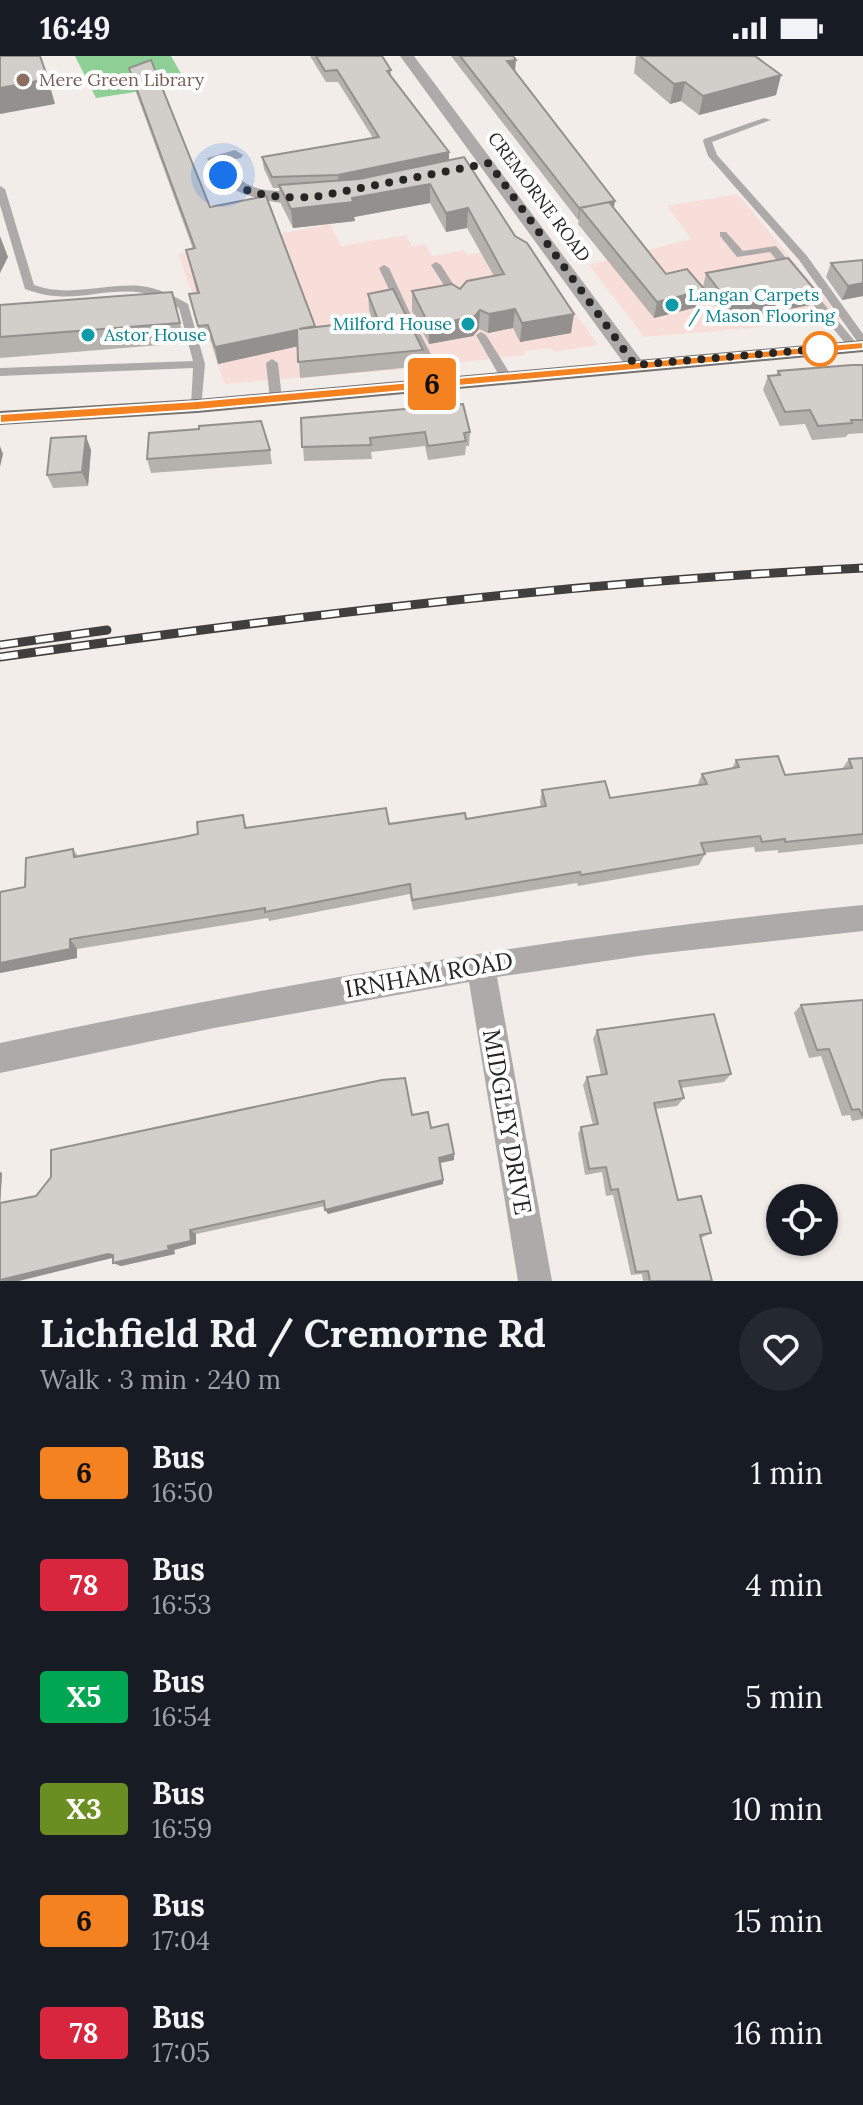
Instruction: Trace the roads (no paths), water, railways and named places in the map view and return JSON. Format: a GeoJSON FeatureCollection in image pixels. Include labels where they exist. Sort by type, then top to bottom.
{"type":"FeatureCollection","features":[{"type":"Feature","properties":{"kind":"main road"},"geometry":{"type":"LineString","coordinates":[[0,418],[197,406],[860,345]]}},
{"type":"Feature","properties":{"kind":"street","name":"CREMORNE ROAD"},"geometry":{"type":"LineString","coordinates":[[407,56],[481,164],[635,365]]}},
{"type":"Feature","properties":{"kind":"street"},"geometry":{"type":"LineString","coordinates":[[235,155],[215,158],[232,185],[286,198],[329,194]]}},
{"type":"Feature","properties":{"kind":"street","name":"IRNHAM ROAD"},"geometry":{"type":"LineString","coordinates":[[0,1058],[480,964],[744,928],[863,918]]}},
{"type":"Feature","properties":{"kind":"street","name":"MIDGLEY DRIVE"},"geometry":{"type":"LineString","coordinates":[[480,964],[535,1281]]}},
{"type":"Feature","properties":{"kind":"lane"},"geometry":{"type":"LineString","coordinates":[[767,120],[707,141],[713,156],[803,258],[860,345]]}},
{"type":"Feature","properties":{"kind":"lane"},"geometry":{"type":"LineString","coordinates":[[0,189],[29,287],[50,294],[158,290],[184,306],[199,364],[197,406]]}},
{"type":"Feature","properties":{"kind":"lane"},"geometry":{"type":"LineString","coordinates":[[723,234],[741,255],[772,248],[860,345]]}},
{"type":"Feature","properties":{"kind":"lane"},"geometry":{"type":"LineString","coordinates":[[436,265],[459,302]]}},
{"type":"Feature","properties":{"kind":"lane"},"geometry":{"type":"LineString","coordinates":[[384,268],[440,383]]}},
{"type":"Feature","properties":{"kind":"lane"},"geometry":{"type":"LineString","coordinates":[[481,335],[506,377]]}},
{"type":"Feature","properties":{"kind":"lane"},"geometry":{"type":"LineString","coordinates":[[272,363],[276,399]]}},
{"type":"Feature","properties":{"kind":"lane"},"geometry":{"type":"LineString","coordinates":[[0,372],[199,364]]}},
{"type":"Feature","properties":{"kind":"railway"},"geometry":{"type":"LineString","coordinates":[[0,657],[431,603],[647,582],[863,568]]}},
{"type":"Feature","properties":{"kind":"railway"},"geometry":{"type":"LineString","coordinates":[[0,645],[107,630]]}},
{"type":"Feature","properties":{"kind":"place","name":"Mere Green Library"},"geometry":{"type":"Point","coordinates":[23,80]}},
{"type":"Feature","properties":{"kind":"place","name":"Langan Carpets / Mason Flooring"},"geometry":{"type":"Point","coordinates":[672,305]}},
{"type":"Feature","properties":{"kind":"place","name":"Milford House"},"geometry":{"type":"Point","coordinates":[468,324]}},
{"type":"Feature","properties":{"kind":"place","name":"Astor House"},"geometry":{"type":"Point","coordinates":[88,335]}}]}
